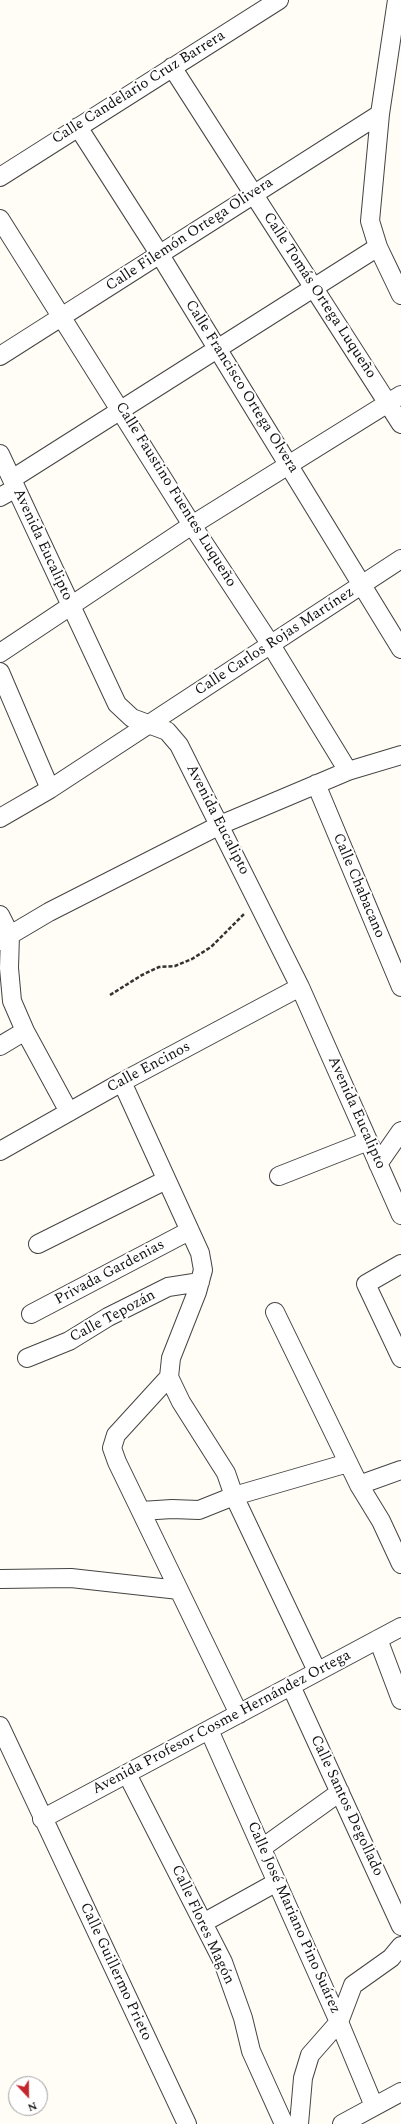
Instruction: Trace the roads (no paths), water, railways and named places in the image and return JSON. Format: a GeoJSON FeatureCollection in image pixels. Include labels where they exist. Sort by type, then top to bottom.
{"type":"FeatureCollection","features":[{"type":"Feature","properties":{"kind":"street","name":"Calle Candelario Cruz Barrera"},"geometry":{"type":"LineString","coordinates":[[0,177],[279,0]]}},
{"type":"Feature","properties":{"kind":"street"},"geometry":{"type":"LineString","coordinates":[[397,0],[380,114],[370,221],[378,247],[401,295]]}},
{"type":"Feature","properties":{"kind":"street","name":"Calle Tomás Ortega Luqueño"},"geometry":{"type":"LineString","coordinates":[[172,68],[314,287],[395,399],[401,424]]}},
{"type":"Feature","properties":{"kind":"street","name":"Calle Filemón Ortega Olivera"},"geometry":{"type":"LineString","coordinates":[[0,356],[380,114]]}},
{"type":"Feature","properties":{"kind":"street","name":"Calle Francisco Ortega Olvera"},"geometry":{"type":"LineString","coordinates":[[78,127],[160,254],[401,649]]}},
{"type":"Feature","properties":{"kind":"street","name":"Calle Faustino Fuentes Luqueño"},"geometry":{"type":"LineString","coordinates":[[0,219],[121,409],[192,525],[271,645],[348,771]]}},
{"type":"Feature","properties":{"kind":"street"},"geometry":{"type":"LineString","coordinates":[[0,497],[14,484],[121,409],[378,247]]}},
{"type":"Feature","properties":{"kind":"street"},"geometry":{"type":"LineString","coordinates":[[0,653],[192,525],[395,399]]}},
{"type":"Feature","properties":{"kind":"street","name":"Avenida Eucalipto"},"geometry":{"type":"LineString","coordinates":[[0,454],[117,704],[132,718],[167,732],[179,745],[258,900],[300,987],[401,1215]]}},
{"type":"Feature","properties":{"kind":"street","name":"Calle Carlos Rojas Martínez"},"geometry":{"type":"LineString","coordinates":[[0,818],[50,789],[401,559]]}},
{"type":"Feature","properties":{"kind":"street"},"geometry":{"type":"LineString","coordinates":[[0,672],[50,789]]}},
{"type":"Feature","properties":{"kind":"street"},"geometry":{"type":"LineString","coordinates":[[5,938],[49,912],[220,825],[348,771],[401,755]]}},
{"type":"Feature","properties":{"kind":"street","name":"Calle Chabacano"},"geometry":{"type":"LineString","coordinates":[[316,784],[401,987]]}},
{"type":"Feature","properties":{"kind":"street"},"geometry":{"type":"LineString","coordinates":[[0,915],[5,938],[12,1001],[25,1032],[69,1112]]}},
{"type":"Feature","properties":{"kind":"street","name":"Calle Encinos"},"geometry":{"type":"LineString","coordinates":[[0,1151],[122,1082],[300,987]]}},
{"type":"Feature","properties":{"kind":"street"},"geometry":{"type":"LineString","coordinates":[[0,1046],[25,1032]]}},
{"type":"Feature","properties":{"kind":"street"},"geometry":{"type":"LineString","coordinates":[[122,1082],[200,1253],[203,1270],[200,1282],[171,1358],[170,1377],[181,1402],[226,1473],[234,1496],[317,1671]]}},
{"type":"Feature","properties":{"kind":"street"},"geometry":{"type":"LineString","coordinates":[[378,1164],[401,1131]]}},
{"type":"Feature","properties":{"kind":"street"},"geometry":{"type":"LineString","coordinates":[[279,1176],[368,1140]]}},
{"type":"Feature","properties":{"kind":"street"},"geometry":{"type":"LineString","coordinates":[[38,1244],[166,1180]]}},
{"type":"Feature","properties":{"kind":"street","name":"Privada Gardenias"},"geometry":{"type":"LineString","coordinates":[[31,1314],[189,1230]]}},
{"type":"Feature","properties":{"kind":"street"},"geometry":{"type":"LineString","coordinates":[[401,1264],[366,1284],[401,1358]]}},
{"type":"Feature","properties":{"kind":"street","name":"Calle Tepozán"},"geometry":{"type":"LineString","coordinates":[[27,1358],[69,1341],[108,1317],[168,1287],[200,1282]]}},
{"type":"Feature","properties":{"kind":"street"},"geometry":{"type":"LineString","coordinates":[[274,1312],[359,1485],[381,1521],[401,1564]]}},
{"type":"Feature","properties":{"kind":"street"},"geometry":{"type":"LineString","coordinates":[[170,1377],[116,1435],[112,1448],[117,1462],[239,1714]]}},
{"type":"Feature","properties":{"kind":"street"},"geometry":{"type":"LineString","coordinates":[[141,1511],[172,1509],[199,1510],[234,1496],[348,1463]]}},
{"type":"Feature","properties":{"kind":"street"},"geometry":{"type":"LineString","coordinates":[[359,1485],[401,1470]]}},
{"type":"Feature","properties":{"kind":"street"},"geometry":{"type":"LineString","coordinates":[[0,1579],[71,1578],[179,1590]]}},
{"type":"Feature","properties":{"kind":"street","name":"Avenida Profesor Cosme Hernández Ortega"},"geometry":{"type":"LineString","coordinates":[[42,1819],[401,1627]]}},
{"type":"Feature","properties":{"kind":"street"},"geometry":{"type":"LineString","coordinates":[[378,1639],[401,1700]]}},
{"type":"Feature","properties":{"kind":"street","name":"Calle Santos Degollado"},"geometry":{"type":"LineString","coordinates":[[291,1686],[340,1792],[397,1905],[401,1926]]}},
{"type":"Feature","properties":{"kind":"street","name":"Calle Guillermo Prieto"},"geometry":{"type":"LineString","coordinates":[[0,1726],[42,1819],[187,2124]]}},
{"type":"Feature","properties":{"kind":"street","name":"Calle José Mariano Pino Suárez"},"geometry":{"type":"LineString","coordinates":[[209,1730],[339,2022],[374,2106]]}},
{"type":"Feature","properties":{"kind":"street","name":"Calle Flores Magón"},"geometry":{"type":"LineString","coordinates":[[127,1774],[223,1962],[243,2018],[251,2051],[284,2124]]}},
{"type":"Feature","properties":{"kind":"street"},"geometry":{"type":"LineString","coordinates":[[262,1848],[340,1792]]}},
{"type":"Feature","properties":{"kind":"street"},"geometry":{"type":"LineString","coordinates":[[203,1923],[277,1882]]}},
{"type":"Feature","properties":{"kind":"street"},"geometry":{"type":"LineString","coordinates":[[299,2124],[303,2078],[310,2056],[339,2022],[353,1985],[392,1958],[401,1946]]}},
{"type":"Feature","properties":{"kind":"street"},"geometry":{"type":"LineString","coordinates":[[342,2124],[401,2092]]}}]}
